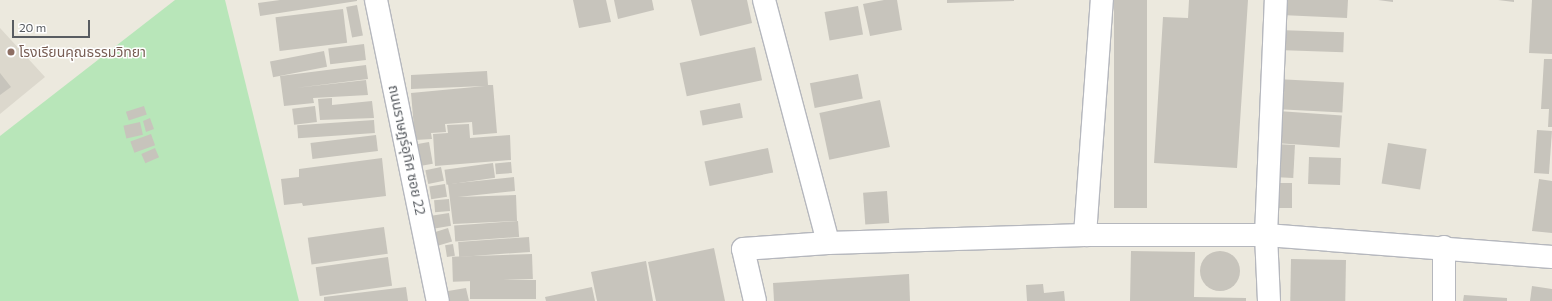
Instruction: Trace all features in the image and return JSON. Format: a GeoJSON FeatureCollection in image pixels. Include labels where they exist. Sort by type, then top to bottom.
{"type":"FeatureCollection","features":[{"type":"Feature","properties":{"kind":"street","name":"ถนนราษฎร์อุทิศ ซอย 22"},"geometry":{"type":"LineString","coordinates":[[376,0],[438,301]]}},
{"type":"Feature","properties":{"kind":"street"},"geometry":{"type":"LineString","coordinates":[[764,0],[828,243]]}},
{"type":"Feature","properties":{"kind":"street"},"geometry":{"type":"LineString","coordinates":[[1085,235],[1102,0]]}},
{"type":"Feature","properties":{"kind":"street"},"geometry":{"type":"LineString","coordinates":[[1269,301],[1266,235],[1276,0]]}},
{"type":"Feature","properties":{"kind":"street"},"geometry":{"type":"LineString","coordinates":[[755,301],[743,249],[828,243],[1085,235],[1266,235],[1444,247],[1552,257]]}},
{"type":"Feature","properties":{"kind":"street"},"geometry":{"type":"LineString","coordinates":[[1444,247],[1444,301]]}},
{"type":"Feature","properties":{"kind":"shaded area","name":"โรงเรียนคุณธรรมวิทยา"},"geometry":{"type":"Polygon","coordinates":[[[0,28],[45,77],[0,114],[0,28]]]}},
{"type":"Feature","properties":{"kind":"green space"},"geometry":{"type":"Polygon","coordinates":[[[175,0],[225,0],[299,301],[0,301],[0,136],[175,0]]]}},
{"type":"Feature","properties":{"kind":"building"},"geometry":{"type":"Polygon","coordinates":[[[280,0],[357,1],[260,16],[258,3],[280,0]]]}},
{"type":"Feature","properties":{"kind":"building"},"geometry":{"type":"Polygon","coordinates":[[[573,0],[606,0],[611,22],[579,28],[573,0]]]}},
{"type":"Feature","properties":{"kind":"building"},"geometry":{"type":"Polygon","coordinates":[[[614,0],[652,0],[654,10],[618,19],[614,0]]]}},
{"type":"Feature","properties":{"kind":"building"},"geometry":{"type":"Polygon","coordinates":[[[691,0],[747,0],[752,23],[700,36],[691,0]]]}},
{"type":"Feature","properties":{"kind":"building"},"geometry":{"type":"Polygon","coordinates":[[[884,0],[897,0],[902,30],[870,36],[863,4],[884,0]]]}},
{"type":"Feature","properties":{"kind":"building"},"geometry":{"type":"Polygon","coordinates":[[[947,0],[1014,0],[1014,1],[947,3],[947,0]]]}},
{"type":"Feature","properties":{"kind":"building"},"geometry":{"type":"Polygon","coordinates":[[[1114,0],[1147,0],[1147,208],[1114,208],[1114,0]]]}},
{"type":"Feature","properties":{"kind":"building"},"geometry":{"type":"Polygon","coordinates":[[[1189,0],[1248,0],[1237,168],[1154,163],[1163,17],[1188,18],[1189,0]]]}},
{"type":"Feature","properties":{"kind":"building"},"geometry":{"type":"Polygon","coordinates":[[[1281,0],[1348,0],[1347,18],[1281,15],[1281,0]]]}},
{"type":"Feature","properties":{"kind":"building"},"geometry":{"type":"Polygon","coordinates":[[[1378,0],[1393,0],[1393,2],[1378,0]]]}},
{"type":"Feature","properties":{"kind":"building"},"geometry":{"type":"Polygon","coordinates":[[[1498,0],[1514,0],[1514,2],[1498,0]]]}},
{"type":"Feature","properties":{"kind":"building"},"geometry":{"type":"Polygon","coordinates":[[[1532,0],[1552,0],[1552,54],[1529,53],[1532,0]]]}},
{"type":"Feature","properties":{"kind":"building"},"geometry":{"type":"Polygon","coordinates":[[[357,5],[363,35],[352,38],[346,7],[357,5]]]}},
{"type":"Feature","properties":{"kind":"building"},"geometry":{"type":"Polygon","coordinates":[[[858,6],[863,35],[830,40],[825,12],[858,6]]]}},
{"type":"Feature","properties":{"kind":"building"},"geometry":{"type":"Polygon","coordinates":[[[343,9],[347,43],[280,51],[276,17],[343,9]]]}},
{"type":"Feature","properties":{"kind":"building"},"geometry":{"type":"Polygon","coordinates":[[[1278,30],[1344,32],[1343,52],[1277,50],[1278,30]]]}},
{"type":"Feature","properties":{"kind":"building"},"geometry":{"type":"Polygon","coordinates":[[[364,44],[366,60],[330,64],[328,48],[364,44]]]}},
{"type":"Feature","properties":{"kind":"building"},"geometry":{"type":"Polygon","coordinates":[[[755,47],[762,80],[687,96],[680,63],[755,47]]]}},
{"type":"Feature","properties":{"kind":"building"},"geometry":{"type":"Polygon","coordinates":[[[324,51],[327,67],[273,77],[270,61],[324,51]]]}},
{"type":"Feature","properties":{"kind":"building"},"geometry":{"type":"Polygon","coordinates":[[[1544,59],[1552,59],[1552,127],[1548,127],[1549,109],[1541,109],[1544,59]]]}},
{"type":"Feature","properties":{"kind":"building"},"geometry":{"type":"Polygon","coordinates":[[[366,65],[368,79],[295,88],[366,80],[368,95],[313,98],[314,103],[284,106],[280,76],[366,65]]]}},
{"type":"Feature","properties":{"kind":"building"},"geometry":{"type":"Polygon","coordinates":[[[487,71],[488,85],[493,85],[497,133],[473,135],[472,122],[445,124],[446,132],[431,133],[432,139],[415,140],[411,93],[485,86],[411,89],[411,75],[487,71]]]}},
{"type":"Feature","properties":{"kind":"building"},"geometry":{"type":"Polygon","coordinates":[[[0,73],[11,87],[0,95],[0,73]]]}},
{"type":"Feature","properties":{"kind":"building"},"geometry":{"type":"Polygon","coordinates":[[[858,74],[863,99],[815,108],[810,83],[858,74]]]}},
{"type":"Feature","properties":{"kind":"building"},"geometry":{"type":"Polygon","coordinates":[[[1276,79],[1344,83],[1342,113],[1274,109],[1276,79]]]}},
{"type":"Feature","properties":{"kind":"building"},"geometry":{"type":"Polygon","coordinates":[[[332,98],[332,105],[372,101],[374,118],[320,120],[318,99],[332,98]]]}},
{"type":"Feature","properties":{"kind":"building"},"geometry":{"type":"Polygon","coordinates":[[[880,100],[890,147],[829,160],[819,113],[880,100]]]}},
{"type":"Feature","properties":{"kind":"building"},"geometry":{"type":"Polygon","coordinates":[[[740,103],[743,118],[703,126],[700,111],[740,103]]]}},
{"type":"Feature","properties":{"kind":"building"},"geometry":{"type":"Polygon","coordinates":[[[144,106],[147,115],[129,120],[126,112],[144,106]]]}},
{"type":"Feature","properties":{"kind":"building"},"geometry":{"type":"Polygon","coordinates":[[[315,106],[317,122],[294,125],[292,109],[315,106]]]}},
{"type":"Feature","properties":{"kind":"building"},"geometry":{"type":"Polygon","coordinates":[[[1278,111],[1342,115],[1340,147],[1276,143],[1278,111]]]}},
{"type":"Feature","properties":{"kind":"building"},"geometry":{"type":"Polygon","coordinates":[[[150,118],[154,129],[146,132],[143,121],[150,118]]]}},
{"type":"Feature","properties":{"kind":"building"},"geometry":{"type":"Polygon","coordinates":[[[374,120],[375,133],[298,138],[297,125],[374,120]]]}},
{"type":"Feature","properties":{"kind":"building"},"geometry":{"type":"Polygon","coordinates":[[[140,122],[143,135],[126,138],[123,126],[140,122]]]}},
{"type":"Feature","properties":{"kind":"building"},"geometry":{"type":"Polygon","coordinates":[[[469,124],[470,138],[510,135],[511,160],[435,166],[433,134],[448,133],[447,125],[469,124]]]}},
{"type":"Feature","properties":{"kind":"building"},"geometry":{"type":"Polygon","coordinates":[[[1537,130],[1552,131],[1549,174],[1534,173],[1537,130]]]}},
{"type":"Feature","properties":{"kind":"building"},"geometry":{"type":"Polygon","coordinates":[[[151,134],[155,145],[134,153],[130,142],[151,134]]]}},
{"type":"Feature","properties":{"kind":"building"},"geometry":{"type":"Polygon","coordinates":[[[376,135],[378,151],[312,159],[310,143],[376,135]]]}},
{"type":"Feature","properties":{"kind":"building"},"geometry":{"type":"Polygon","coordinates":[[[429,142],[433,164],[420,166],[416,144],[429,142]]]}},
{"type":"Feature","properties":{"kind":"building"},"geometry":{"type":"Polygon","coordinates":[[[1388,143],[1427,149],[1420,190],[1382,183],[1388,143]]]}},
{"type":"Feature","properties":{"kind":"building"},"geometry":{"type":"Polygon","coordinates":[[[1275,144],[1295,145],[1293,178],[1273,177],[1275,144]]]}},
{"type":"Feature","properties":{"kind":"building"},"geometry":{"type":"Polygon","coordinates":[[[155,148],[159,157],[145,163],[141,154],[155,148]]]}},
{"type":"Feature","properties":{"kind":"building"},"geometry":{"type":"Polygon","coordinates":[[[768,148],[773,172],[710,186],[704,162],[768,148]]]}},
{"type":"Feature","properties":{"kind":"building"},"geometry":{"type":"Polygon","coordinates":[[[1309,157],[1341,158],[1340,185],[1308,184],[1309,157]]]}},
{"type":"Feature","properties":{"kind":"building"},"geometry":{"type":"Polygon","coordinates":[[[382,158],[386,196],[303,206],[302,203],[284,205],[281,179],[299,177],[299,169],[382,158]]]}},
{"type":"Feature","properties":{"kind":"building"},"geometry":{"type":"Polygon","coordinates":[[[511,162],[512,173],[496,174],[495,163],[511,162]]]}},
{"type":"Feature","properties":{"kind":"building"},"geometry":{"type":"Polygon","coordinates":[[[493,163],[495,178],[447,185],[444,170],[493,163]]]}},
{"type":"Feature","properties":{"kind":"building"},"geometry":{"type":"Polygon","coordinates":[[[441,167],[444,181],[428,184],[425,170],[441,167]]]}},
{"type":"Feature","properties":{"kind":"building"},"geometry":{"type":"Polygon","coordinates":[[[514,177],[515,191],[458,197],[516,195],[517,221],[453,224],[448,184],[514,177]]]}},
{"type":"Feature","properties":{"kind":"building"},"geometry":{"type":"Polygon","coordinates":[[[1539,179],[1552,181],[1552,233],[1532,231],[1539,179]]]}},
{"type":"Feature","properties":{"kind":"building"},"geometry":{"type":"Polygon","coordinates":[[[1275,183],[1292,183],[1292,208],[1275,208],[1275,183]]]}},
{"type":"Feature","properties":{"kind":"building"},"geometry":{"type":"Polygon","coordinates":[[[445,184],[447,197],[431,199],[429,187],[445,184]]]}},
{"type":"Feature","properties":{"kind":"building"},"geometry":{"type":"Polygon","coordinates":[[[887,191],[889,223],[865,225],[863,193],[887,191]]]}},
{"type":"Feature","properties":{"kind":"building"},"geometry":{"type":"Polygon","coordinates":[[[449,199],[450,211],[435,212],[434,200],[449,199]]]}},
{"type":"Feature","properties":{"kind":"building"},"geometry":{"type":"Polygon","coordinates":[[[449,213],[451,226],[433,229],[431,216],[449,213]]]}},
{"type":"Feature","properties":{"kind":"building"},"geometry":{"type":"Polygon","coordinates":[[[518,221],[519,237],[455,241],[454,225],[518,221]]]}},
{"type":"Feature","properties":{"kind":"building"},"geometry":{"type":"Polygon","coordinates":[[[384,227],[388,254],[312,264],[308,238],[384,227]]]}},
{"type":"Feature","properties":{"kind":"building"},"geometry":{"type":"Polygon","coordinates":[[[448,228],[452,241],[438,246],[434,232],[448,228]]]}},
{"type":"Feature","properties":{"kind":"building"},"geometry":{"type":"Polygon","coordinates":[[[529,237],[530,252],[459,257],[458,242],[529,237]]]}},
{"type":"Feature","properties":{"kind":"building"},"geometry":{"type":"Polygon","coordinates":[[[453,244],[455,256],[447,257],[445,245],[453,244]]]}},
{"type":"Feature","properties":{"kind":"building"},"geometry":{"type":"Polygon","coordinates":[[[714,248],[725,301],[656,301],[648,262],[714,248]]]}},
{"type":"Feature","properties":{"kind":"building"},"geometry":{"type":"Polygon","coordinates":[[[1131,251],[1195,252],[1194,297],[1246,298],[1246,301],[1130,301],[1131,251]]]}},
{"type":"Feature","properties":{"kind":"building"},"geometry":{"type":"Polygon","coordinates":[[[1220,251],[1228,253],[1234,257],[1238,263],[1240,271],[1238,279],[1234,285],[1228,289],[1220,291],[1212,289],[1206,285],[1202,279],[1200,271],[1202,263],[1206,257],[1212,253],[1220,251]]]}},
{"type":"Feature","properties":{"kind":"building"},"geometry":{"type":"Polygon","coordinates":[[[532,254],[533,279],[453,282],[452,257],[532,254]]]}},
{"type":"Feature","properties":{"kind":"building"},"geometry":{"type":"Polygon","coordinates":[[[388,257],[392,286],[320,296],[316,267],[388,257]]]}},
{"type":"Feature","properties":{"kind":"building"},"geometry":{"type":"Polygon","coordinates":[[[1291,259],[1346,260],[1345,301],[1290,301],[1291,259]]]}},
{"type":"Feature","properties":{"kind":"building"},"geometry":{"type":"Polygon","coordinates":[[[646,261],[653,301],[597,301],[591,272],[646,261]]]}},
{"type":"Feature","properties":{"kind":"building"},"geometry":{"type":"Polygon","coordinates":[[[909,274],[910,301],[774,301],[773,283],[909,274]]]}},
{"type":"Feature","properties":{"kind":"building"},"geometry":{"type":"Polygon","coordinates":[[[470,280],[536,280],[536,299],[470,299],[470,280]]]}},
{"type":"Feature","properties":{"kind":"building"},"geometry":{"type":"Polygon","coordinates":[[[1043,284],[1044,293],[1064,291],[1065,301],[1027,301],[1026,285],[1043,284]]]}},
{"type":"Feature","properties":{"kind":"building"},"geometry":{"type":"Polygon","coordinates":[[[1532,286],[1552,289],[1552,301],[1530,301],[1532,286]]]}},
{"type":"Feature","properties":{"kind":"building"},"geometry":{"type":"Polygon","coordinates":[[[406,287],[408,301],[324,301],[324,297],[406,287]]]}},
{"type":"Feature","properties":{"kind":"building"},"geometry":{"type":"Polygon","coordinates":[[[592,287],[595,301],[546,301],[545,297],[592,287]]]}},
{"type":"Feature","properties":{"kind":"building"},"geometry":{"type":"Polygon","coordinates":[[[466,288],[469,301],[450,301],[448,291],[466,288]]]}},
{"type":"Feature","properties":{"kind":"building"},"geometry":{"type":"Polygon","coordinates":[[[1464,295],[1507,298],[1507,301],[1463,301],[1464,295]]]}},
{"type":"Feature","properties":{"kind":"place","name":"โรงเรียนคุณธรรมวิทยา"},"geometry":{"type":"Point","coordinates":[11,52]}}]}
